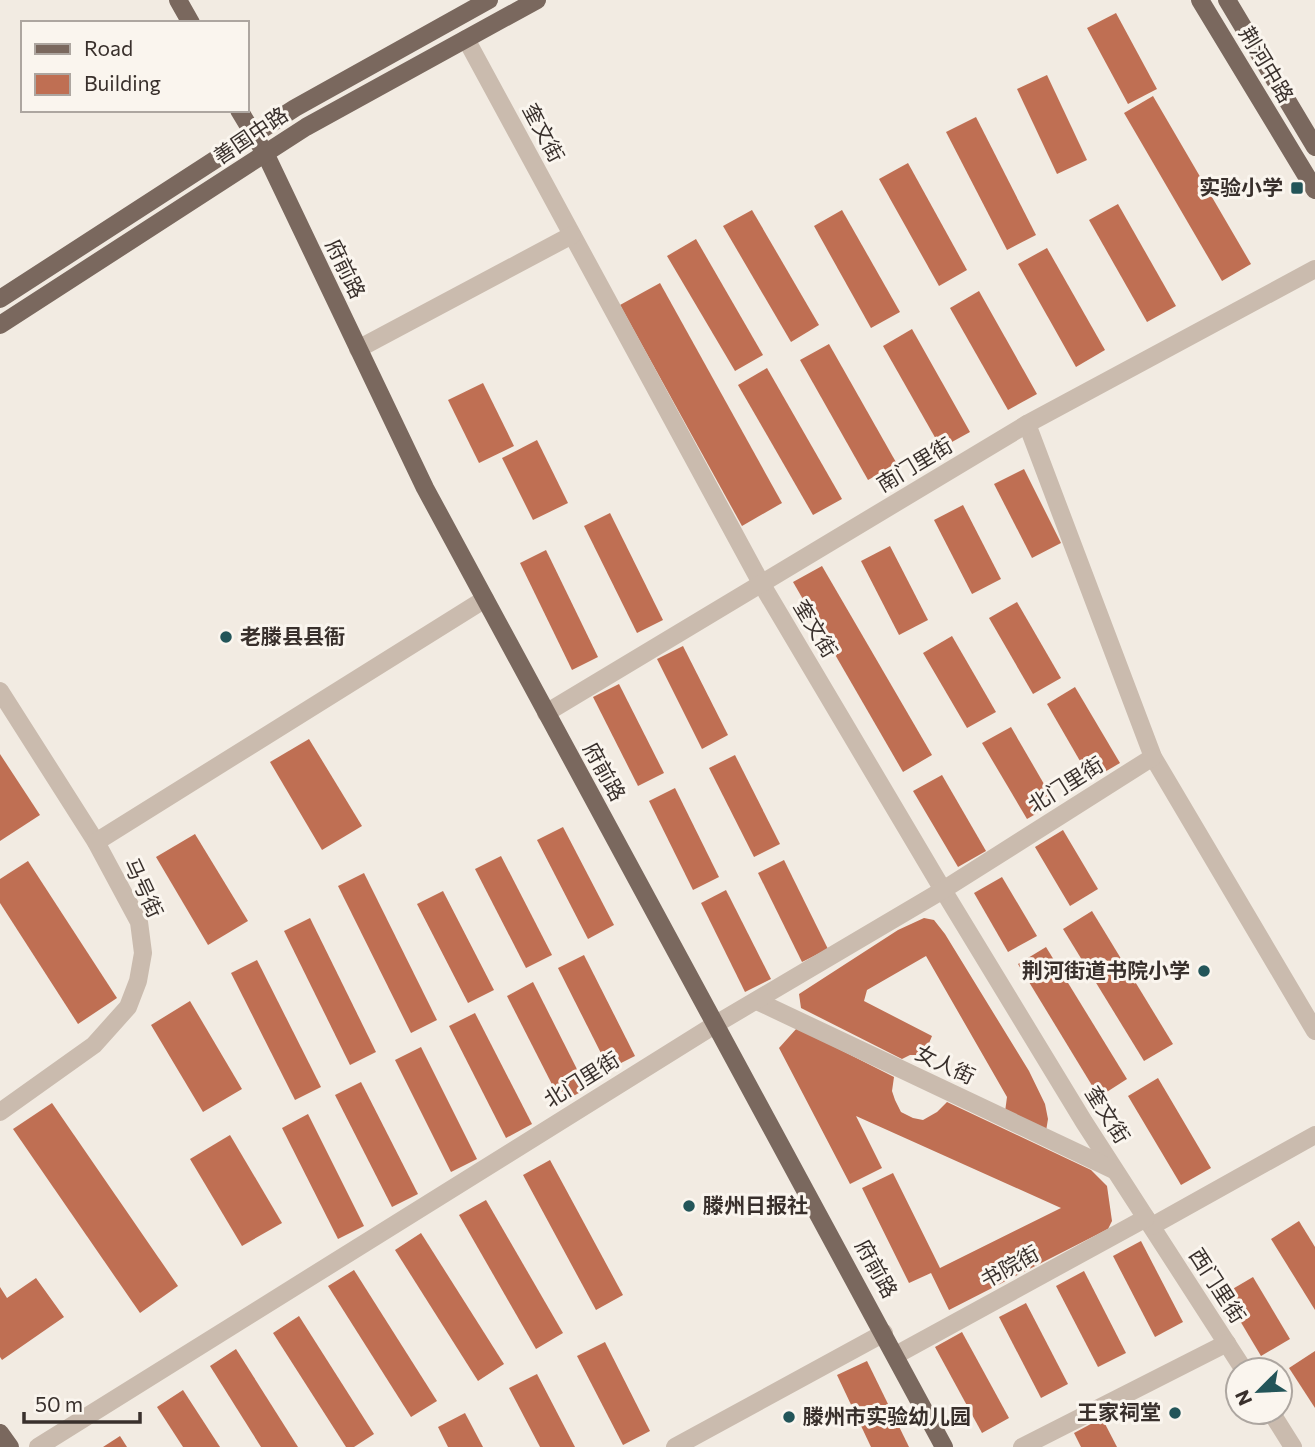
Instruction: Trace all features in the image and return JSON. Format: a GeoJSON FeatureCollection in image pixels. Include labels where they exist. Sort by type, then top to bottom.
{"type":"FeatureCollection","features":[{"type":"Feature","properties":{"kind":"main road"},"geometry":{"type":"LineString","coordinates":[[178,0],[190,21]]}},
{"type":"Feature","properties":{"kind":"main road","name":"善国中路"},"geometry":{"type":"LineString","coordinates":[[0,299],[295,108],[489,0]]}},
{"type":"Feature","properties":{"kind":"main road","name":"善国中路"},"geometry":{"type":"LineString","coordinates":[[0,325],[306,127],[537,0]]}},
{"type":"Feature","properties":{"kind":"main road","name":"荆河中路"},"geometry":{"type":"LineString","coordinates":[[1200,0],[1315,190]]}},
{"type":"Feature","properties":{"kind":"main road","name":"荆河中路"},"geometry":{"type":"LineString","coordinates":[[1227,0],[1315,147]]}},
{"type":"Feature","properties":{"kind":"main road","name":"府前路"},"geometry":{"type":"LineString","coordinates":[[240,112],[265,155],[425,488],[944,1447]]}},
{"type":"Feature","properties":{"kind":"main road"},"geometry":{"type":"LineString","coordinates":[[0,1433],[10,1447]]}},
{"type":"Feature","properties":{"kind":"street","name":"奎文街"},"geometry":{"type":"LineString","coordinates":[[466,39],[761,583],[943,890],[1114,1170],[1149,1222]]}},
{"type":"Feature","properties":{"kind":"street"},"geometry":{"type":"LineString","coordinates":[[358,349],[572,235]]}},
{"type":"Feature","properties":{"kind":"street","name":"南门里街"},"geometry":{"type":"LineString","coordinates":[[546,713],[1027,424],[1315,270]]}},
{"type":"Feature","properties":{"kind":"street"},"geometry":{"type":"LineString","coordinates":[[1027,424],[1153,757],[1315,1031]]}},
{"type":"Feature","properties":{"kind":"street"},"geometry":{"type":"LineString","coordinates":[[96,842],[485,599]]}},
{"type":"Feature","properties":{"kind":"street","name":"马号街"},"geometry":{"type":"LineString","coordinates":[[0,691],[96,842],[139,922],[143,953],[138,981],[128,1007],[94,1045],[0,1112]]}},
{"type":"Feature","properties":{"kind":"street","name":"北门里街"},"geometry":{"type":"LineString","coordinates":[[38,1447],[716,1024],[943,890],[1153,757]]}},
{"type":"Feature","properties":{"kind":"street","name":"女人街"},"geometry":{"type":"LineString","coordinates":[[757,1001],[1114,1170]]}},
{"type":"Feature","properties":{"kind":"street","name":"书院街"},"geometry":{"type":"LineString","coordinates":[[896,1355],[1315,1136]]}},
{"type":"Feature","properties":{"kind":"street","name":"西门里街"},"geometry":{"type":"LineString","coordinates":[[1149,1222],[1235,1356]]}},
{"type":"Feature","properties":{"kind":"street"},"geometry":{"type":"LineString","coordinates":[[675,1447],[884,1333]]}},
{"type":"Feature","properties":{"kind":"street"},"geometry":{"type":"LineString","coordinates":[[1022,1447],[1227,1343]]}},
{"type":"Feature","properties":{"kind":"street"},"geometry":{"type":"LineString","coordinates":[[1280,1426],[1293,1447]]}},
{"type":"Feature","properties":{"kind":"building"},"geometry":{"type":"Polygon","coordinates":[[[1116,13],[1157,89],[1128,104],[1087,28],[1116,13]]]}},
{"type":"Feature","properties":{"kind":"building"},"geometry":{"type":"Polygon","coordinates":[[[1047,75],[1087,160],[1057,174],[1017,89],[1047,75]]]}},
{"type":"Feature","properties":{"kind":"building"},"geometry":{"type":"Polygon","coordinates":[[[1153,96],[1251,264],[1222,281],[1124,113],[1153,96]]]}},
{"type":"Feature","properties":{"kind":"building"},"geometry":{"type":"Polygon","coordinates":[[[976,117],[1036,235],[1007,250],[946,132],[976,117]]]}},
{"type":"Feature","properties":{"kind":"building"},"geometry":{"type":"Polygon","coordinates":[[[908,163],[967,270],[939,286],[879,179],[908,163]]]}},
{"type":"Feature","properties":{"kind":"building"},"geometry":{"type":"Polygon","coordinates":[[[1118,204],[1176,306],[1147,322],[1089,220],[1118,204]]]}},
{"type":"Feature","properties":{"kind":"building"},"geometry":{"type":"Polygon","coordinates":[[[752,210],[819,325],[791,342],[723,226],[752,210]]]}},
{"type":"Feature","properties":{"kind":"building"},"geometry":{"type":"Polygon","coordinates":[[[842,210],[900,312],[871,328],[814,226],[842,210]]]}},
{"type":"Feature","properties":{"kind":"building"},"geometry":{"type":"Polygon","coordinates":[[[696,239],[763,355],[735,371],[667,256],[696,239]]]}},
{"type":"Feature","properties":{"kind":"building"},"geometry":{"type":"Polygon","coordinates":[[[1047,248],[1105,350],[1076,367],[1018,264],[1047,248]]]}},
{"type":"Feature","properties":{"kind":"building"},"geometry":{"type":"Polygon","coordinates":[[[660,283],[782,503],[742,526],[620,305],[660,283]]]}},
{"type":"Feature","properties":{"kind":"building"},"geometry":{"type":"Polygon","coordinates":[[[979,291],[1037,394],[1008,410],[950,308],[979,291]]]}},
{"type":"Feature","properties":{"kind":"building"},"geometry":{"type":"Polygon","coordinates":[[[912,329],[970,432],[941,448],[883,346],[912,329]]]}},
{"type":"Feature","properties":{"kind":"building"},"geometry":{"type":"Polygon","coordinates":[[[829,344],[897,464],[868,480],[800,360],[829,344]]]}},
{"type":"Feature","properties":{"kind":"building"},"geometry":{"type":"Polygon","coordinates":[[[767,368],[842,499],[813,515],[738,385],[767,368]]]}},
{"type":"Feature","properties":{"kind":"building"},"geometry":{"type":"Polygon","coordinates":[[[483,383],[514,446],[479,463],[448,400],[483,383]]]}},
{"type":"Feature","properties":{"kind":"building"},"geometry":{"type":"Polygon","coordinates":[[[537,440],[568,503],[533,520],[502,458],[537,440]]]}},
{"type":"Feature","properties":{"kind":"building"},"geometry":{"type":"Polygon","coordinates":[[[1024,469],[1061,543],[1032,558],[994,484],[1024,469]]]}},
{"type":"Feature","properties":{"kind":"building"},"geometry":{"type":"Polygon","coordinates":[[[963,505],[1001,579],[972,594],[934,520],[963,505]]]}},
{"type":"Feature","properties":{"kind":"building"},"geometry":{"type":"Polygon","coordinates":[[[610,513],[663,620],[637,633],[584,526],[610,513]]]}},
{"type":"Feature","properties":{"kind":"building"},"geometry":{"type":"Polygon","coordinates":[[[890,546],[928,620],[899,635],[861,561],[890,546]]]}},
{"type":"Feature","properties":{"kind":"building"},"geometry":{"type":"Polygon","coordinates":[[[546,550],[598,657],[572,670],[520,563],[546,550]]]}},
{"type":"Feature","properties":{"kind":"building"},"geometry":{"type":"Polygon","coordinates":[[[822,566],[932,755],[903,772],[793,582],[822,566]]]}},
{"type":"Feature","properties":{"kind":"building"},"geometry":{"type":"Polygon","coordinates":[[[1017,602],[1061,678],[1033,694],[989,618],[1017,602]]]}},
{"type":"Feature","properties":{"kind":"building"},"geometry":{"type":"Polygon","coordinates":[[[952,636],[996,712],[967,728],[923,653],[952,636]]]}},
{"type":"Feature","properties":{"kind":"building"},"geometry":{"type":"Polygon","coordinates":[[[683,646],[728,735],[702,749],[657,659],[683,646]]]}},
{"type":"Feature","properties":{"kind":"building"},"geometry":{"type":"Polygon","coordinates":[[[619,684],[664,773],[638,786],[593,697],[619,684]]]}},
{"type":"Feature","properties":{"kind":"building"},"geometry":{"type":"Polygon","coordinates":[[[1075,687],[1120,763],[1091,780],[1047,704],[1075,687]]]}},
{"type":"Feature","properties":{"kind":"building"},"geometry":{"type":"Polygon","coordinates":[[[1011,727],[1055,803],[1027,819],[982,743],[1011,727]]]}},
{"type":"Feature","properties":{"kind":"building"},"geometry":{"type":"Polygon","coordinates":[[[309,739],[362,826],[322,850],[270,762],[309,739]]]}},
{"type":"Feature","properties":{"kind":"building"},"geometry":{"type":"Polygon","coordinates":[[[0,754],[40,815],[0,841],[0,754]]]}},
{"type":"Feature","properties":{"kind":"building"},"geometry":{"type":"Polygon","coordinates":[[[735,755],[780,844],[754,857],[709,768],[735,755]]]}},
{"type":"Feature","properties":{"kind":"building"},"geometry":{"type":"Polygon","coordinates":[[[942,775],[986,851],[958,867],[913,791],[942,775]]]}},
{"type":"Feature","properties":{"kind":"building"},"geometry":{"type":"Polygon","coordinates":[[[675,788],[719,877],[693,890],[649,801],[675,788]]]}},
{"type":"Feature","properties":{"kind":"building"},"geometry":{"type":"Polygon","coordinates":[[[563,827],[614,925],[588,939],[537,840],[563,827]]]}},
{"type":"Feature","properties":{"kind":"building"},"geometry":{"type":"Polygon","coordinates":[[[1063,830],[1098,889],[1070,906],[1035,847],[1063,830]]]}},
{"type":"Feature","properties":{"kind":"building"},"geometry":{"type":"Polygon","coordinates":[[[195,834],[248,921],[208,945],[156,857],[195,834]]]}},
{"type":"Feature","properties":{"kind":"building"},"geometry":{"type":"Polygon","coordinates":[[[501,856],[552,955],[526,968],[475,869],[501,856]]]}},
{"type":"Feature","properties":{"kind":"building"},"geometry":{"type":"Polygon","coordinates":[[[784,860],[828,949],[802,962],[758,873],[784,860]]]}},
{"type":"Feature","properties":{"kind":"building"},"geometry":{"type":"Polygon","coordinates":[[[28,861],[117,998],[78,1024],[0,903],[0,879],[28,861]]]}},
{"type":"Feature","properties":{"kind":"building"},"geometry":{"type":"Polygon","coordinates":[[[364,873],[437,1020],[411,1033],[338,886],[364,873]]]}},
{"type":"Feature","properties":{"kind":"building"},"geometry":{"type":"Polygon","coordinates":[[[1002,877],[1037,936],[1008,952],[974,893],[1002,877]]]}},
{"type":"Feature","properties":{"kind":"building"},"geometry":{"type":"Polygon","coordinates":[[[726,890],[771,979],[745,992],[701,903],[726,890]]]}},
{"type":"Feature","properties":{"kind":"building"},"geometry":{"type":"Polygon","coordinates":[[[443,891],[494,990],[468,1003],[417,904],[443,891]]]}},
{"type":"Feature","properties":{"kind":"building"},"geometry":{"type":"Polygon","coordinates":[[[1092,911],[1173,1044],[1144,1061],[1063,929],[1092,911]]]}},
{"type":"Feature","properties":{"kind":"building"},"geometry":{"type":"Polygon","coordinates":[[[310,918],[376,1052],[350,1065],[284,931],[310,918]]]}},
{"type":"Feature","properties":{"kind":"building"},"geometry":{"type":"Polygon","coordinates":[[[924,918],[934,920],[945,934],[1029,1071],[1045,1104],[1048,1119],[1046,1131],[1005,1112],[1007,1097],[926,956],[867,990],[864,1001],[932,1036],[924,1055],[910,1055],[902,1059],[801,1008],[799,994],[898,930],[924,918]]]}},
{"type":"Feature","properties":{"kind":"building"},"geometry":{"type":"Polygon","coordinates":[[[1046,947],[1127,1079],[1099,1097],[1018,964],[1046,947]]]}},
{"type":"Feature","properties":{"kind":"building"},"geometry":{"type":"Polygon","coordinates":[[[584,955],[635,1056],[609,1069],[558,968],[584,955]]]}},
{"type":"Feature","properties":{"kind":"building"},"geometry":{"type":"Polygon","coordinates":[[[257,960],[321,1087],[295,1100],[231,973],[257,960]]]}},
{"type":"Feature","properties":{"kind":"building"},"geometry":{"type":"Polygon","coordinates":[[[533,982],[587,1089],[561,1102],[507,996],[533,982]]]}},
{"type":"Feature","properties":{"kind":"building"},"geometry":{"type":"Polygon","coordinates":[[[190,1001],[242,1089],[203,1112],[151,1025],[190,1001]]]}},
{"type":"Feature","properties":{"kind":"building"},"geometry":{"type":"Polygon","coordinates":[[[475,1013],[532,1124],[506,1138],[449,1026],[475,1013]]]}},
{"type":"Feature","properties":{"kind":"building"},"geometry":{"type":"Polygon","coordinates":[[[797,1028],[894,1077],[892,1091],[895,1100],[901,1112],[913,1118],[923,1120],[947,1102],[1091,1170],[1107,1186],[1112,1221],[1108,1229],[949,1310],[931,1273],[909,1283],[862,1188],[893,1173],[940,1268],[1061,1208],[856,1116],[882,1168],[850,1184],[779,1048],[797,1028]]]}},
{"type":"Feature","properties":{"kind":"building"},"geometry":{"type":"Polygon","coordinates":[[[421,1047],[477,1159],[451,1172],[395,1060],[421,1047]]]}},
{"type":"Feature","properties":{"kind":"building"},"geometry":{"type":"Polygon","coordinates":[[[1158,1078],[1211,1168],[1181,1185],[1128,1096],[1158,1078]]]}},
{"type":"Feature","properties":{"kind":"building"},"geometry":{"type":"Polygon","coordinates":[[[361,1082],[418,1194],[392,1207],[335,1095],[361,1082]]]}},
{"type":"Feature","properties":{"kind":"building"},"geometry":{"type":"Polygon","coordinates":[[[52,1103],[178,1286],[140,1313],[13,1129],[52,1103]]]}},
{"type":"Feature","properties":{"kind":"building"},"geometry":{"type":"Polygon","coordinates":[[[308,1114],[364,1226],[338,1239],[282,1128],[308,1114]]]}},
{"type":"Feature","properties":{"kind":"building"},"geometry":{"type":"Polygon","coordinates":[[[230,1135],[282,1223],[242,1246],[190,1159],[230,1135]]]}},
{"type":"Feature","properties":{"kind":"building"},"geometry":{"type":"Polygon","coordinates":[[[550,1160],[623,1295],[596,1310],[523,1175],[550,1160]]]}},
{"type":"Feature","properties":{"kind":"building"},"geometry":{"type":"Polygon","coordinates":[[[486,1200],[563,1333],[536,1349],[459,1215],[486,1200]]]}},
{"type":"Feature","properties":{"kind":"building"},"geometry":{"type":"Polygon","coordinates":[[[1299,1221],[1315,1247],[1315,1310],[1271,1239],[1299,1221]]]}},
{"type":"Feature","properties":{"kind":"building"},"geometry":{"type":"Polygon","coordinates":[[[421,1233],[504,1364],[478,1381],[395,1250],[421,1233]]]}},
{"type":"Feature","properties":{"kind":"building"},"geometry":{"type":"Polygon","coordinates":[[[1141,1241],[1183,1322],[1155,1337],[1113,1256],[1141,1241]]]}},
{"type":"Feature","properties":{"kind":"building"},"geometry":{"type":"Polygon","coordinates":[[[354,1270],[437,1401],[411,1417],[328,1286],[354,1270]]]}},
{"type":"Feature","properties":{"kind":"building"},"geometry":{"type":"Polygon","coordinates":[[[1084,1271],[1126,1353],[1098,1367],[1056,1286],[1084,1271]]]}},
{"type":"Feature","properties":{"kind":"building"},"geometry":{"type":"Polygon","coordinates":[[[1253,1277],[1290,1339],[1261,1356],[1224,1294],[1253,1277]]]}},
{"type":"Feature","properties":{"kind":"building"},"geometry":{"type":"Polygon","coordinates":[[[36,1278],[64,1317],[2,1360],[0,1287],[7,1298],[36,1278]]]}},
{"type":"Feature","properties":{"kind":"building"},"geometry":{"type":"Polygon","coordinates":[[[1026,1303],[1068,1384],[1041,1398],[999,1317],[1026,1303]]]}},
{"type":"Feature","properties":{"kind":"building"},"geometry":{"type":"Polygon","coordinates":[[[299,1316],[374,1434],[354,1447],[346,1447],[273,1333],[299,1316]]]}},
{"type":"Feature","properties":{"kind":"building"},"geometry":{"type":"Polygon","coordinates":[[[962,1332],[1009,1418],[982,1433],[935,1347],[962,1332]]]}},
{"type":"Feature","properties":{"kind":"building"},"geometry":{"type":"Polygon","coordinates":[[[605,1342],[650,1431],[623,1445],[577,1356],[605,1342]]]}},
{"type":"Feature","properties":{"kind":"building"},"geometry":{"type":"Polygon","coordinates":[[[236,1349],[298,1447],[261,1447],[210,1366],[236,1349]]]}},
{"type":"Feature","properties":{"kind":"building"},"geometry":{"type":"Polygon","coordinates":[[[1315,1351],[1315,1408],[1294,1376],[1294,1365],[1315,1351]]]}},
{"type":"Feature","properties":{"kind":"building"},"geometry":{"type":"Polygon","coordinates":[[[867,1361],[909,1447],[871,1447],[837,1375],[867,1361]]]}},
{"type":"Feature","properties":{"kind":"building"},"geometry":{"type":"Polygon","coordinates":[[[537,1374],[575,1447],[540,1447],[509,1388],[537,1374]]]}},
{"type":"Feature","properties":{"kind":"building"},"geometry":{"type":"Polygon","coordinates":[[[183,1390],[220,1447],[183,1447],[157,1407],[183,1390]]]}},
{"type":"Feature","properties":{"kind":"building"},"geometry":{"type":"Polygon","coordinates":[[[465,1413],[483,1447],[448,1447],[438,1427],[465,1413]]]}},
{"type":"Feature","properties":{"kind":"building"},"geometry":{"type":"Polygon","coordinates":[[[1102,1418],[1117,1447],[1081,1447],[1074,1433],[1102,1418]]]}},
{"type":"Feature","properties":{"kind":"building"},"geometry":{"type":"Polygon","coordinates":[[[120,1436],[127,1447],[103,1447],[120,1436]]]}},
{"type":"Feature","properties":{"kind":"place","name":"实验小学"},"geometry":{"type":"Point","coordinates":[1297,188]}},
{"type":"Feature","properties":{"kind":"place","name":"老滕县县衙"},"geometry":{"type":"Point","coordinates":[226,637]}},
{"type":"Feature","properties":{"kind":"place","name":"荆河街道书院小学"},"geometry":{"type":"Point","coordinates":[1204,971]}},
{"type":"Feature","properties":{"kind":"place","name":"滕州日报社"},"geometry":{"type":"Point","coordinates":[689,1206]}},
{"type":"Feature","properties":{"kind":"place","name":"王家祠堂"},"geometry":{"type":"Point","coordinates":[1175,1413]}},
{"type":"Feature","properties":{"kind":"place","name":"滕州市实验幼儿园"},"geometry":{"type":"Point","coordinates":[789,1417]}}]}
